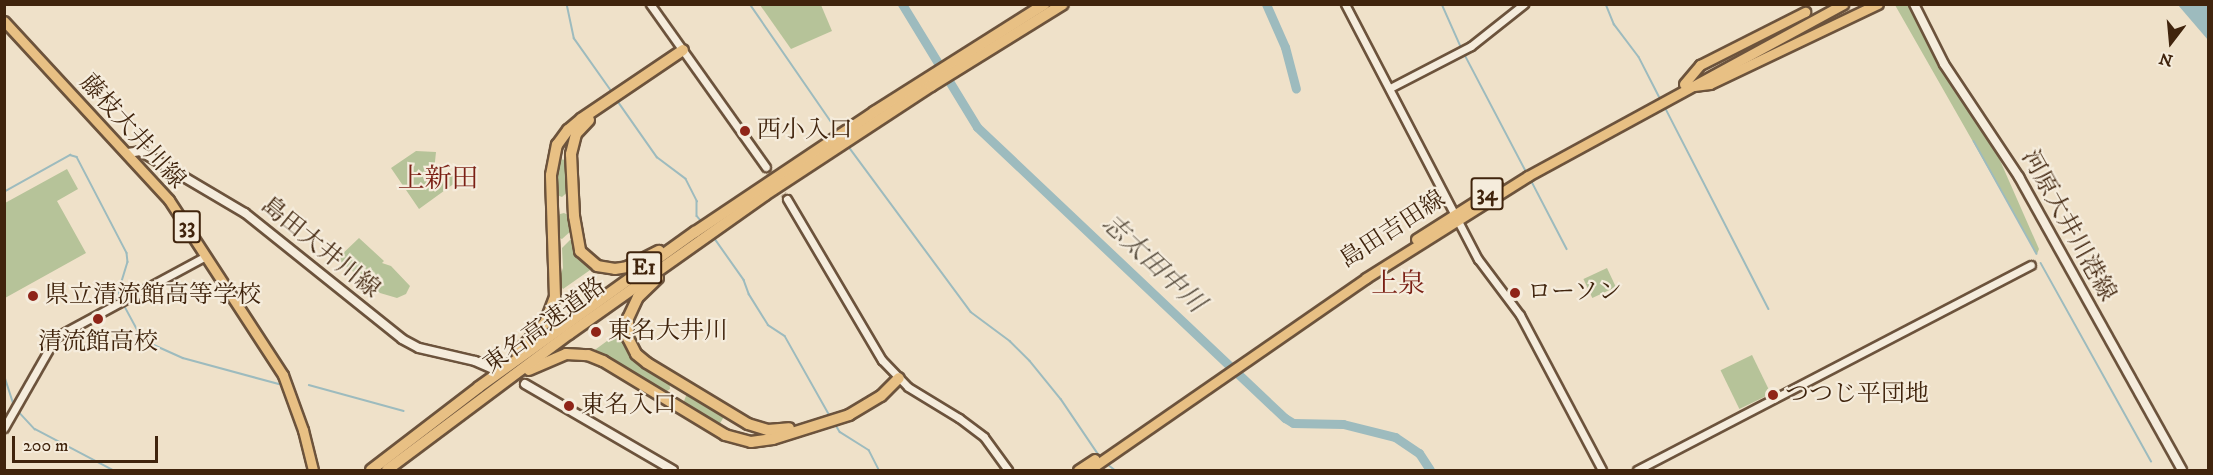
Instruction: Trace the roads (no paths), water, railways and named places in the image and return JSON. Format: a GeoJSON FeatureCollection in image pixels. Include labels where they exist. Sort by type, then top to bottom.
{"type":"FeatureCollection","features":[{"type":"Feature","properties":{"kind":"highway","name":"東名高速道路"},"geometry":{"type":"LineString","coordinates":[[371,471],[479,387],[698,236],[1045,4]]}},
{"type":"Feature","properties":{"kind":"highway","name":"東名高速道路"},"geometry":{"type":"LineString","coordinates":[[951,68],[1063,4]]}},
{"type":"Feature","properties":{"kind":"highway"},"geometry":{"type":"LineString","coordinates":[[683,50],[580,128],[571,154],[573,204],[578,246],[587,260],[603,268],[627,267],[698,236]]}},
{"type":"Feature","properties":{"kind":"highway"},"geometry":{"type":"LineString","coordinates":[[479,387],[533,337],[551,311],[556,289],[551,175],[557,145],[581,118],[683,50]]}},
{"type":"Feature","properties":{"kind":"highway"},"geometry":{"type":"LineString","coordinates":[[698,236],[643,291],[630,311],[627,325],[628,338],[632,349],[647,363],[748,424],[774,430],[850,410],[899,378]]}},
{"type":"Feature","properties":{"kind":"highway","name":"東名高速道路"},"geometry":{"type":"LineString","coordinates":[[387,471],[698,236]]}},
{"type":"Feature","properties":{"kind":"highway"},"geometry":{"type":"LineString","coordinates":[[460,414],[516,377],[550,359],[566,354],[581,353],[603,361],[725,435],[744,441],[758,442],[857,411],[881,396],[899,378]]}},
{"type":"Feature","properties":{"kind":"main road","name":"島田吉田線"},"geometry":{"type":"LineString","coordinates":[[1078,471],[1456,217],[1685,86],[1843,4]]}},
{"type":"Feature","properties":{"kind":"main road"},"geometry":{"type":"LineString","coordinates":[[1685,86],[1710,84],[1878,4]]}},
{"type":"Feature","properties":{"kind":"main road","name":"河原大井川港線"},"geometry":{"type":"LineString","coordinates":[[1914,4],[1956,84],[2019,177],[2182,471]]}},
{"type":"Feature","properties":{"kind":"main road"},"geometry":{"type":"LineString","coordinates":[[1685,86],[1700,65],[1805,12]]}},
{"type":"Feature","properties":{"kind":"main road","name":"藤枝大井川線"},"geometry":{"type":"LineString","coordinates":[[4,21],[169,200],[283,375],[303,430],[313,471]]}},
{"type":"Feature","properties":{"kind":"main road","name":"島田大井川線"},"geometry":{"type":"LineString","coordinates":[[128,153],[140,151],[245,213],[402,339],[419,348],[475,361],[490,368]]}},
{"type":"Feature","properties":{"kind":"main road","name":"島田吉田線"},"geometry":{"type":"LineString","coordinates":[[1089,471],[1226,372]]}},
{"type":"Feature","properties":{"kind":"main road"},"geometry":{"type":"LineString","coordinates":[[525,384],[673,471]]}},
{"type":"Feature","properties":{"kind":"street"},"geometry":{"type":"LineString","coordinates":[[650,4],[766,167]]}},
{"type":"Feature","properties":{"kind":"street"},"geometry":{"type":"LineString","coordinates":[[1345,4],[1478,259],[1521,315],[1602,471]]}},
{"type":"Feature","properties":{"kind":"street"},"geometry":{"type":"LineString","coordinates":[[1390,88],[1478,42],[1524,4]]}},
{"type":"Feature","properties":{"kind":"street"},"geometry":{"type":"LineString","coordinates":[[787,199],[882,360],[908,387],[959,418],[984,437],[1008,471]]}},
{"type":"Feature","properties":{"kind":"street"},"geometry":{"type":"LineString","coordinates":[[4,428],[59,335],[206,256]]}},
{"type":"Feature","properties":{"kind":"street"},"geometry":{"type":"LineString","coordinates":[[1637,471],[2031,265]]}},
{"type":"Feature","properties":{"kind":"water"},"geometry":{"type":"Polygon","coordinates":[[[2178,5],[2208,5],[2208,40],[2178,5]]]}},
{"type":"Feature","properties":{"kind":"waterway"},"geometry":{"type":"LineString","coordinates":[[567,4],[574,38],[613,93]]}},
{"type":"Feature","properties":{"kind":"waterway"},"geometry":{"type":"LineString","coordinates":[[750,4],[837,130]]}},
{"type":"Feature","properties":{"kind":"waterway","name":"志太田中川"},"geometry":{"type":"LineString","coordinates":[[902,4],[977,127],[1285,418],[1293,423],[1343,424],[1395,437],[1419,453],[1430,470]]}},
{"type":"Feature","properties":{"kind":"waterway"},"geometry":{"type":"LineString","coordinates":[[1266,4],[1285,47],[1296,89]]}},
{"type":"Feature","properties":{"kind":"waterway"},"geometry":{"type":"LineString","coordinates":[[1442,4],[1462,49]]}},
{"type":"Feature","properties":{"kind":"waterway"},"geometry":{"type":"LineString","coordinates":[[1606,4],[1614,24],[1639,57],[1661,100]]}},
{"type":"Feature","properties":{"kind":"waterway"},"geometry":{"type":"LineString","coordinates":[[1464,53],[1526,171]]}},
{"type":"Feature","properties":{"kind":"waterway"},"geometry":{"type":"LineString","coordinates":[[617,100],[657,157],[686,179],[697,201],[697,216],[703,223]]}},
{"type":"Feature","properties":{"kind":"waterway"},"geometry":{"type":"LineString","coordinates":[[1665,107],[1769,309]]}},
{"type":"Feature","properties":{"kind":"waterway"},"geometry":{"type":"LineString","coordinates":[[1974,141],[2037,254]]}},
{"type":"Feature","properties":{"kind":"waterway"},"geometry":{"type":"LineString","coordinates":[[849,147],[971,312],[1010,341],[1030,361],[1061,399],[1101,458]]}},
{"type":"Feature","properties":{"kind":"waterway"},"geometry":{"type":"LineString","coordinates":[[4,192],[70,155],[77,157],[127,253],[128,262],[119,291],[121,299]]}},
{"type":"Feature","properties":{"kind":"waterway"},"geometry":{"type":"LineString","coordinates":[[1530,178],[1567,249]]}},
{"type":"Feature","properties":{"kind":"waterway"},"geometry":{"type":"LineString","coordinates":[[713,236],[744,280],[749,294],[768,325],[785,336],[830,416]]}},
{"type":"Feature","properties":{"kind":"waterway"},"geometry":{"type":"LineString","coordinates":[[2041,263],[2151,461]]}},
{"type":"Feature","properties":{"kind":"waterway"},"geometry":{"type":"LineString","coordinates":[[123,303],[143,340],[183,358],[279,384]]}},
{"type":"Feature","properties":{"kind":"waterway"},"geometry":{"type":"LineString","coordinates":[[4,374],[14,404]]}},
{"type":"Feature","properties":{"kind":"waterway"},"geometry":{"type":"LineString","coordinates":[[309,385],[404,411]]}},
{"type":"Feature","properties":{"kind":"waterway"},"geometry":{"type":"LineString","coordinates":[[18,411],[35,429],[113,470]]}},
{"type":"Feature","properties":{"kind":"waterway"},"geometry":{"type":"LineString","coordinates":[[836,425],[840,432],[869,450],[879,470]]}},
{"type":"Feature","properties":{"kind":"waterway"},"geometry":{"type":"LineString","coordinates":[[1106,463],[1115,470]]}},
{"type":"Feature","properties":{"kind":"tunnel"},"geometry":{"type":"LineString","coordinates":[[766,167],[787,199]]}},
{"type":"Feature","properties":{"kind":"place","name":"西小入口"},"geometry":{"type":"Point","coordinates":[745,131]}},
{"type":"Feature","properties":{"kind":"place","name":"ローソン"},"geometry":{"type":"Point","coordinates":[1515,293]}},
{"type":"Feature","properties":{"kind":"place","name":"県立清流館高等学校"},"geometry":{"type":"Point","coordinates":[33,296]}},
{"type":"Feature","properties":{"kind":"place","name":"清流館高校"},"geometry":{"type":"Point","coordinates":[98,319]}},
{"type":"Feature","properties":{"kind":"place","name":"東名大井川"},"geometry":{"type":"Point","coordinates":[596,332]}},
{"type":"Feature","properties":{"kind":"place","name":"つつじ平団地"},"geometry":{"type":"Point","coordinates":[1773,395]}},
{"type":"Feature","properties":{"kind":"place","name":"東名入口"},"geometry":{"type":"Point","coordinates":[569,406]}},
{"type":"Feature","properties":{"kind":"district","name":"上新田"},"geometry":{"type":"Point","coordinates":[438,180]}},
{"type":"Feature","properties":{"kind":"district","name":"上泉"},"geometry":{"type":"Point","coordinates":[1398,285]}}]}
